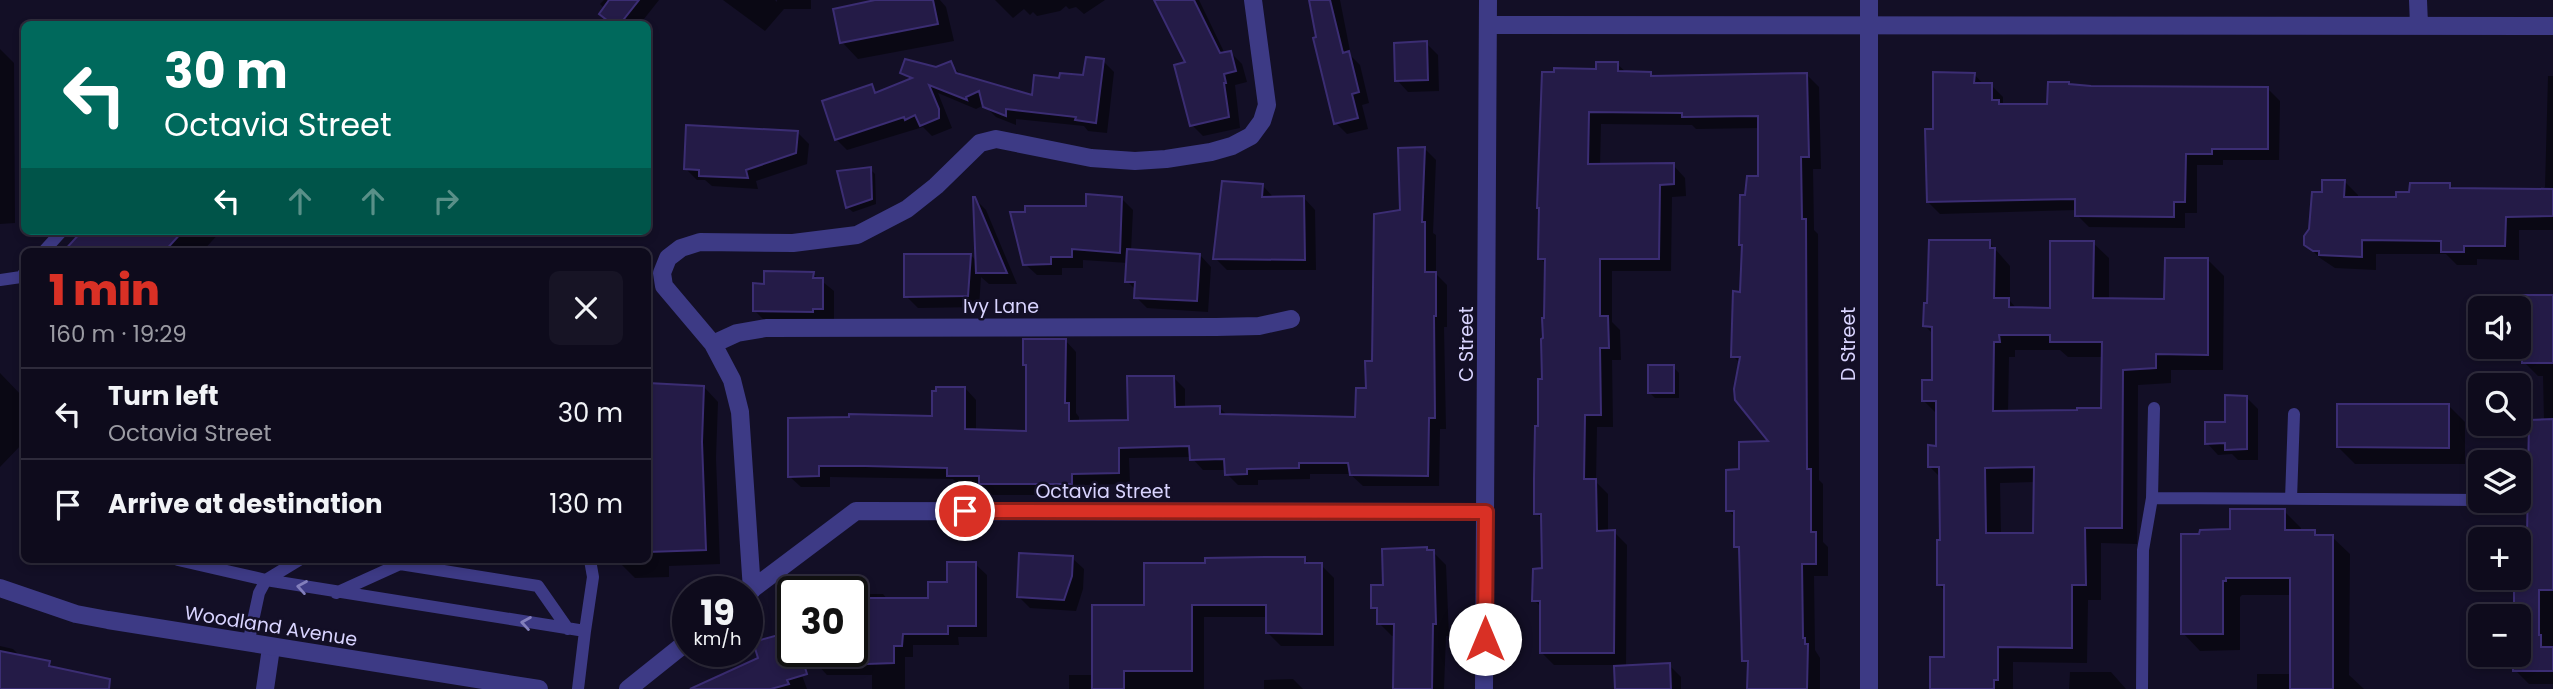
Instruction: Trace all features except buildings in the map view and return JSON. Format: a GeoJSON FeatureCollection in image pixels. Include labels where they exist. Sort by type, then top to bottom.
{"type":"FeatureCollection","features":[{"type":"Feature","properties":{"kind":"street"},"geometry":{"type":"LineString","coordinates":[[748,576],[740,412],[732,380],[713,344],[664,286],[662,273],[668,258],[681,248],[700,242],[793,243],[858,235],[907,209],[936,186],[979,144],[996,139],[1091,158],[1135,161],[1166,159],[1232,146],[1251,136],[1262,121],[1267,104],[1253,0]]}},
{"type":"Feature","properties":{"kind":"street","name":"C Street"},"geometry":{"type":"LineString","coordinates":[[1484,689],[1488,0]]}},
{"type":"Feature","properties":{"kind":"street","name":"D Street"},"geometry":{"type":"LineString","coordinates":[[1869,0],[1869,689]]}},
{"type":"Feature","properties":{"kind":"street"},"geometry":{"type":"LineString","coordinates":[[2418,0],[2419,25]]}},
{"type":"Feature","properties":{"kind":"street"},"geometry":{"type":"LineString","coordinates":[[1489,25],[2553,26]]}},
{"type":"Feature","properties":{"kind":"street","name":"Ivy Lane"},"geometry":{"type":"LineString","coordinates":[[713,344],[737,333],[766,328],[1216,327],[1259,326],[1291,319]]}},
{"type":"Feature","properties":{"kind":"street","name":"Octavia Street"},"geometry":{"type":"LineString","coordinates":[[763,581],[856,511],[1486,512]]}},
{"type":"Feature","properties":{"kind":"street","name":"Woodland Avenue"},"geometry":{"type":"LineString","coordinates":[[0,588],[76,614],[271,648],[539,689]]}},
{"type":"Feature","properties":{"kind":"street"},"geometry":{"type":"LineString","coordinates":[[265,689],[271,648]]}},
{"type":"Feature","properties":{"kind":"street"},"geometry":{"type":"LineString","coordinates":[[628,689],[672,654]]}},
{"type":"Feature","properties":{"kind":"lane"},"geometry":{"type":"LineString","coordinates":[[47,248],[58,235]]}},
{"type":"Feature","properties":{"kind":"lane"},"geometry":{"type":"LineString","coordinates":[[0,281],[21,277]]}},
{"type":"Feature","properties":{"kind":"lane"},"geometry":{"type":"LineString","coordinates":[[2142,689],[2143,550],[2152,498],[2154,408]]}},
{"type":"Feature","properties":{"kind":"lane"},"geometry":{"type":"LineString","coordinates":[[2291,499],[2294,414]]}},
{"type":"Feature","properties":{"kind":"lane"},"geometry":{"type":"LineString","coordinates":[[2152,498],[2468,500]]}},
{"type":"Feature","properties":{"kind":"lane"},"geometry":{"type":"LineString","coordinates":[[191,563],[336,593],[585,631]]}},
{"type":"Feature","properties":{"kind":"lane"},"geometry":{"type":"LineString","coordinates":[[248,644],[259,593],[266,580],[294,563]]}},
{"type":"Feature","properties":{"kind":"lane"},"geometry":{"type":"LineString","coordinates":[[578,689],[593,578],[590,563]]}},
{"type":"Feature","properties":{"kind":"lane"},"geometry":{"type":"LineString","coordinates":[[336,593],[400,564],[538,586],[568,629]]}},
{"type":"Feature","properties":{"kind":"route"},"geometry":{"type":"LineString","coordinates":[[965,511],[1486,512],[1485,639]]}}]}
